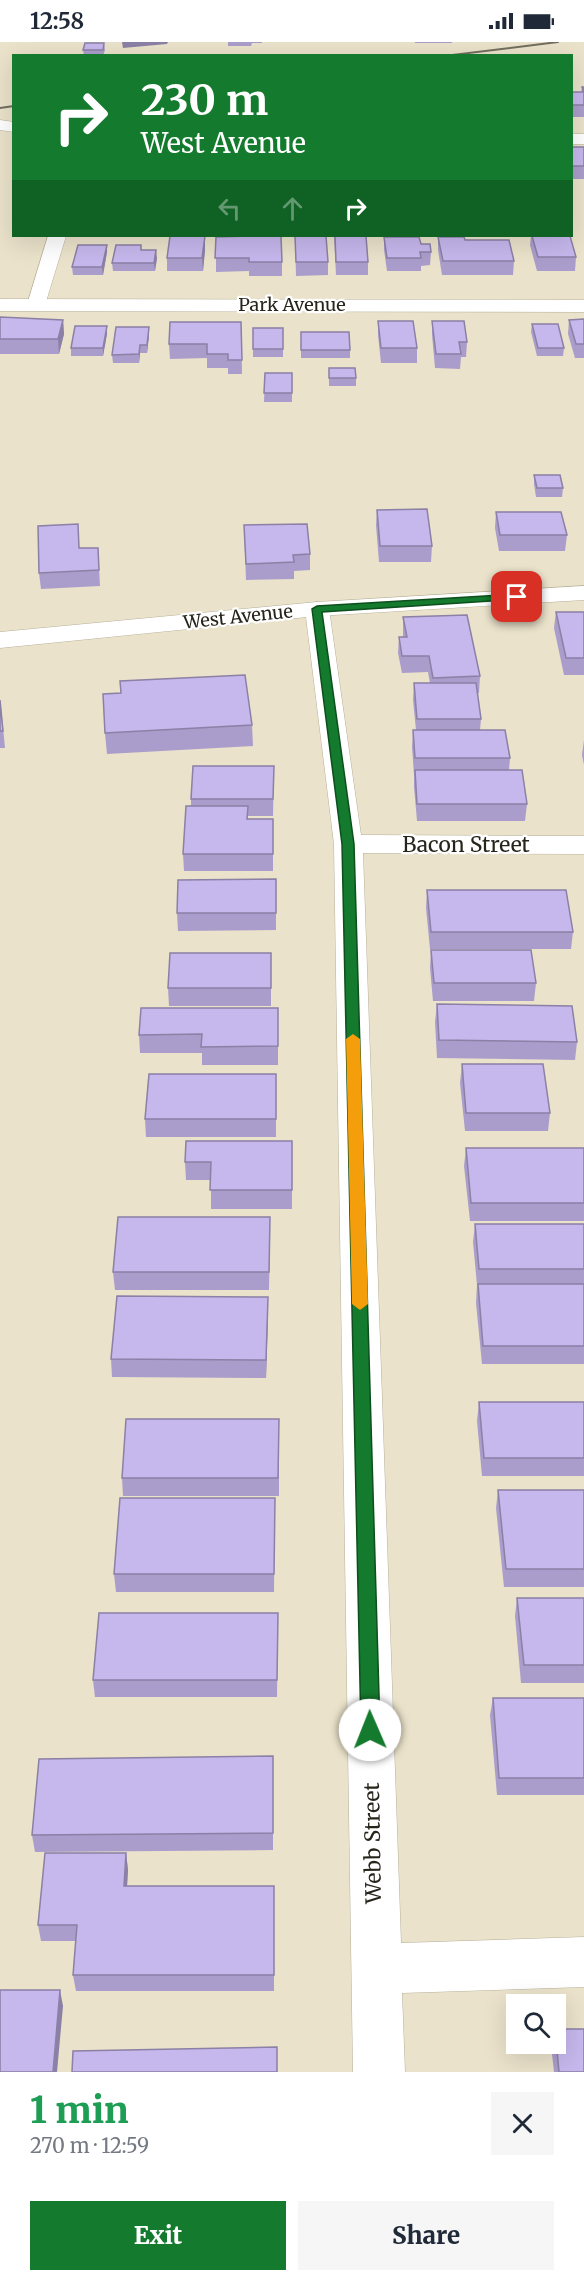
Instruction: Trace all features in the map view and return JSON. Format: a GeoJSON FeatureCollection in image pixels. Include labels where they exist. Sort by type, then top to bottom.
{"type":"FeatureCollection","features":[{"type":"Feature","properties":{"kind":"main road"},"geometry":{"type":"LineString","coordinates":[[36,305],[57,237]]}},
{"type":"Feature","properties":{"kind":"main road","name":"Park Avenue"},"geometry":{"type":"LineString","coordinates":[[0,305],[584,306]]}},
{"type":"Feature","properties":{"kind":"main road","name":"West Avenue"},"geometry":{"type":"LineString","coordinates":[[0,639],[317,609],[584,593]]}},
{"type":"Feature","properties":{"kind":"main road","name":"Webb Street"},"geometry":{"type":"LineString","coordinates":[[317,609],[348,844],[379,2072]]}},
{"type":"Feature","properties":{"kind":"main road","name":"Bacon Street"},"geometry":{"type":"LineString","coordinates":[[348,844],[584,845]]}},
{"type":"Feature","properties":{"kind":"main road"},"geometry":{"type":"LineString","coordinates":[[376,1969],[584,1962]]}},
{"type":"Feature","properties":{"kind":"building"},"geometry":{"type":"Polygon","coordinates":[[[85,43],[104,43],[103,50],[83,50],[85,43]]]}},
{"type":"Feature","properties":{"kind":"building"},"geometry":{"type":"Polygon","coordinates":[[[573,92],[584,92],[584,105],[573,105],[573,92]]]}},
{"type":"Feature","properties":{"kind":"building"},"geometry":{"type":"Polygon","coordinates":[[[573,147],[584,147],[584,166],[573,166],[573,147]]]}},
{"type":"Feature","properties":{"kind":"building"},"geometry":{"type":"Polygon","coordinates":[[[170,237],[205,237],[202,258],[167,258],[170,237]]]}},
{"type":"Feature","properties":{"kind":"building"},"geometry":{"type":"Polygon","coordinates":[[[216,237],[281,237],[282,262],[249,262],[249,258],[215,258],[216,237]]]}},
{"type":"Feature","properties":{"kind":"building"},"geometry":{"type":"Polygon","coordinates":[[[295,237],[326,237],[328,262],[296,262],[295,237]]]}},
{"type":"Feature","properties":{"kind":"building"},"geometry":{"type":"Polygon","coordinates":[[[335,237],[366,237],[368,262],[336,262],[335,237]]]}},
{"type":"Feature","properties":{"kind":"building"},"geometry":{"type":"Polygon","coordinates":[[[384,237],[419,237],[421,244],[430,244],[431,252],[420,252],[421,258],[387,258],[384,237]]]}},
{"type":"Feature","properties":{"kind":"building"},"geometry":{"type":"Polygon","coordinates":[[[438,237],[464,237],[465,240],[509,240],[514,261],[443,261],[438,237]]]}},
{"type":"Feature","properties":{"kind":"building"},"geometry":{"type":"Polygon","coordinates":[[[532,237],[570,237],[576,257],[538,257],[532,237]]]}},
{"type":"Feature","properties":{"kind":"building"},"geometry":{"type":"Polygon","coordinates":[[[78,245],[107,245],[102,267],[72,267],[78,245]]]}},
{"type":"Feature","properties":{"kind":"building"},"geometry":{"type":"Polygon","coordinates":[[[116,245],[141,245],[141,250],[156,250],[154,263],[112,263],[116,245]]]}},
{"type":"Feature","properties":{"kind":"building"},"geometry":{"type":"Polygon","coordinates":[[[0,317],[63,320],[58,339],[0,339],[0,317]]]}},
{"type":"Feature","properties":{"kind":"building"},"geometry":{"type":"Polygon","coordinates":[[[584,319],[584,344],[576,344],[569,320],[584,319]]]}},
{"type":"Feature","properties":{"kind":"building"},"geometry":{"type":"Polygon","coordinates":[[[378,321],[413,321],[417,348],[381,348],[378,321]]]}},
{"type":"Feature","properties":{"kind":"building"},"geometry":{"type":"Polygon","coordinates":[[[432,321],[464,321],[467,342],[459,342],[461,354],[436,354],[432,321]]]}},
{"type":"Feature","properties":{"kind":"building"},"geometry":{"type":"Polygon","coordinates":[[[170,322],[241,322],[242,360],[228,360],[228,354],[207,354],[207,344],[169,344],[170,322]]]}},
{"type":"Feature","properties":{"kind":"building"},"geometry":{"type":"Polygon","coordinates":[[[532,324],[558,324],[564,348],[538,348],[532,324]]]}},
{"type":"Feature","properties":{"kind":"building"},"geometry":{"type":"Polygon","coordinates":[[[75,326],[107,326],[103,348],[71,348],[75,326]]]}},
{"type":"Feature","properties":{"kind":"building"},"geometry":{"type":"Polygon","coordinates":[[[116,327],[149,327],[147,345],[140,345],[139,354],[112,355],[116,327]]]}},
{"type":"Feature","properties":{"kind":"building"},"geometry":{"type":"Polygon","coordinates":[[[253,328],[283,328],[283,349],[253,349],[253,328]]]}},
{"type":"Feature","properties":{"kind":"building"},"geometry":{"type":"Polygon","coordinates":[[[301,332],[349,332],[350,350],[301,350],[301,332]]]}},
{"type":"Feature","properties":{"kind":"building"},"geometry":{"type":"Polygon","coordinates":[[[329,368],[355,368],[356,378],[329,378],[329,368]]]}},
{"type":"Feature","properties":{"kind":"building"},"geometry":{"type":"Polygon","coordinates":[[[265,373],[292,373],[292,393],[264,393],[265,373]]]}},
{"type":"Feature","properties":{"kind":"building"},"geometry":{"type":"Polygon","coordinates":[[[534,475],[560,475],[563,488],[537,488],[534,475]]]}},
{"type":"Feature","properties":{"kind":"building"},"geometry":{"type":"Polygon","coordinates":[[[427,509],[432,546],[380,546],[377,510],[427,509]]]}},
{"type":"Feature","properties":{"kind":"building"},"geometry":{"type":"Polygon","coordinates":[[[496,512],[561,512],[567,535],[500,535],[496,512]]]}},
{"type":"Feature","properties":{"kind":"building"},"geometry":{"type":"Polygon","coordinates":[[[78,524],[79,548],[98,548],[99,570],[39,573],[38,526],[78,524]]]}},
{"type":"Feature","properties":{"kind":"building"},"geometry":{"type":"Polygon","coordinates":[[[307,524],[310,554],[293,555],[294,562],[246,564],[244,525],[307,524]]]}},
{"type":"Feature","properties":{"kind":"building"},"geometry":{"type":"Polygon","coordinates":[[[556,612],[584,612],[584,658],[566,658],[556,612]]]}},
{"type":"Feature","properties":{"kind":"building"},"geometry":{"type":"Polygon","coordinates":[[[467,615],[480,676],[433,678],[429,656],[402,656],[399,637],[407,637],[403,617],[467,615]]]}},
{"type":"Feature","properties":{"kind":"building"},"geometry":{"type":"Polygon","coordinates":[[[245,675],[252,725],[105,733],[103,694],[121,693],[120,681],[245,675]]]}},
{"type":"Feature","properties":{"kind":"building"},"geometry":{"type":"Polygon","coordinates":[[[414,683],[476,683],[481,719],[417,719],[414,683]]]}},
{"type":"Feature","properties":{"kind":"building"},"geometry":{"type":"Polygon","coordinates":[[[0,700],[3,731],[0,731],[0,700]]]}},
{"type":"Feature","properties":{"kind":"building"},"geometry":{"type":"Polygon","coordinates":[[[413,730],[505,730],[510,758],[415,758],[413,730]]]}},
{"type":"Feature","properties":{"kind":"building"},"geometry":{"type":"Polygon","coordinates":[[[193,766],[274,766],[273,799],[191,799],[193,766]]]}},
{"type":"Feature","properties":{"kind":"building"},"geometry":{"type":"Polygon","coordinates":[[[415,770],[522,770],[527,804],[417,804],[415,770]]]}},
{"type":"Feature","properties":{"kind":"building"},"geometry":{"type":"Polygon","coordinates":[[[186,806],[248,806],[247,819],[273,819],[273,854],[183,854],[186,806]]]}},
{"type":"Feature","properties":{"kind":"building"},"geometry":{"type":"Polygon","coordinates":[[[276,879],[276,913],[177,913],[178,880],[276,879]]]}},
{"type":"Feature","properties":{"kind":"building"},"geometry":{"type":"Polygon","coordinates":[[[427,890],[566,890],[573,932],[431,932],[427,890]]]}},
{"type":"Feature","properties":{"kind":"building"},"geometry":{"type":"Polygon","coordinates":[[[431,950],[531,950],[536,983],[434,983],[431,950]]]}},
{"type":"Feature","properties":{"kind":"building"},"geometry":{"type":"Polygon","coordinates":[[[170,953],[271,953],[271,988],[168,988],[170,953]]]}},
{"type":"Feature","properties":{"kind":"building"},"geometry":{"type":"Polygon","coordinates":[[[437,1004],[572,1006],[577,1042],[439,1040],[437,1004]]]}},
{"type":"Feature","properties":{"kind":"building"},"geometry":{"type":"Polygon","coordinates":[[[141,1008],[278,1008],[278,1046],[201,1047],[202,1034],[139,1035],[141,1008]]]}},
{"type":"Feature","properties":{"kind":"building"},"geometry":{"type":"Polygon","coordinates":[[[462,1064],[543,1064],[550,1113],[466,1113],[462,1064]]]}},
{"type":"Feature","properties":{"kind":"building"},"geometry":{"type":"Polygon","coordinates":[[[149,1074],[276,1074],[276,1119],[145,1119],[149,1074]]]}},
{"type":"Feature","properties":{"kind":"building"},"geometry":{"type":"Polygon","coordinates":[[[186,1141],[292,1141],[292,1190],[210,1190],[211,1162],[185,1162],[186,1141]]]}},
{"type":"Feature","properties":{"kind":"building"},"geometry":{"type":"Polygon","coordinates":[[[466,1148],[584,1148],[584,1203],[471,1203],[466,1148]]]}},
{"type":"Feature","properties":{"kind":"building"},"geometry":{"type":"Polygon","coordinates":[[[118,1217],[270,1217],[269,1272],[113,1272],[118,1217]]]}},
{"type":"Feature","properties":{"kind":"building"},"geometry":{"type":"Polygon","coordinates":[[[475,1224],[584,1224],[584,1269],[479,1269],[475,1224]]]}},
{"type":"Feature","properties":{"kind":"building"},"geometry":{"type":"Polygon","coordinates":[[[478,1284],[584,1284],[584,1346],[483,1346],[478,1284]]]}},
{"type":"Feature","properties":{"kind":"building"},"geometry":{"type":"Polygon","coordinates":[[[117,1296],[268,1297],[266,1360],[111,1359],[117,1296]]]}},
{"type":"Feature","properties":{"kind":"building"},"geometry":{"type":"Polygon","coordinates":[[[479,1402],[584,1402],[584,1458],[484,1458],[479,1402]]]}},
{"type":"Feature","properties":{"kind":"building"},"geometry":{"type":"Polygon","coordinates":[[[126,1419],[279,1419],[278,1478],[122,1478],[126,1419]]]}},
{"type":"Feature","properties":{"kind":"building"},"geometry":{"type":"Polygon","coordinates":[[[498,1490],[584,1490],[584,1569],[506,1569],[498,1490]]]}},
{"type":"Feature","properties":{"kind":"building"},"geometry":{"type":"Polygon","coordinates":[[[120,1498],[275,1498],[274,1574],[114,1574],[120,1498]]]}},
{"type":"Feature","properties":{"kind":"building"},"geometry":{"type":"Polygon","coordinates":[[[517,1598],[584,1598],[584,1665],[524,1665],[517,1598]]]}},
{"type":"Feature","properties":{"kind":"building"},"geometry":{"type":"Polygon","coordinates":[[[99,1613],[278,1613],[277,1680],[93,1680],[99,1613]]]}},
{"type":"Feature","properties":{"kind":"building"},"geometry":{"type":"Polygon","coordinates":[[[493,1698],[584,1698],[584,1778],[499,1778],[493,1698]]]}},
{"type":"Feature","properties":{"kind":"building"},"geometry":{"type":"Polygon","coordinates":[[[273,1756],[273,1833],[32,1835],[39,1759],[273,1756]]]}},
{"type":"Feature","properties":{"kind":"building"},"geometry":{"type":"Polygon","coordinates":[[[45,1853],[126,1853],[124,1886],[274,1886],[274,1975],[73,1975],[77,1925],[38,1925],[45,1853]]]}},
{"type":"Feature","properties":{"kind":"building"},"geometry":{"type":"Polygon","coordinates":[[[0,1990],[60,1990],[53,2072],[0,2072],[0,1990]]]}},
{"type":"Feature","properties":{"kind":"building"},"geometry":{"type":"Polygon","coordinates":[[[566,2029],[584,2029],[584,2072],[559,2072],[557,2054],[566,2054],[566,2029]]]}},
{"type":"Feature","properties":{"kind":"building"},"geometry":{"type":"Polygon","coordinates":[[[277,2047],[277,2072],[72,2072],[73,2051],[277,2047]]]}},
{"type":"Feature","properties":{"kind":"railway"},"geometry":{"type":"LineString","coordinates":[[460,54],[558,42]]}},
{"type":"Feature","properties":{"kind":"railway"},"geometry":{"type":"LineString","coordinates":[[0,108],[12,106]]}},
{"type":"Feature","properties":{"kind":"slow traffic"},"geometry":{"type":"LineString","coordinates":[[353,1039],[360,1304]]}},
{"type":"Feature","properties":{"kind":"route"},"geometry":{"type":"LineString","coordinates":[[370,1730],[348,844],[317,609],[517,597]]}}]}
